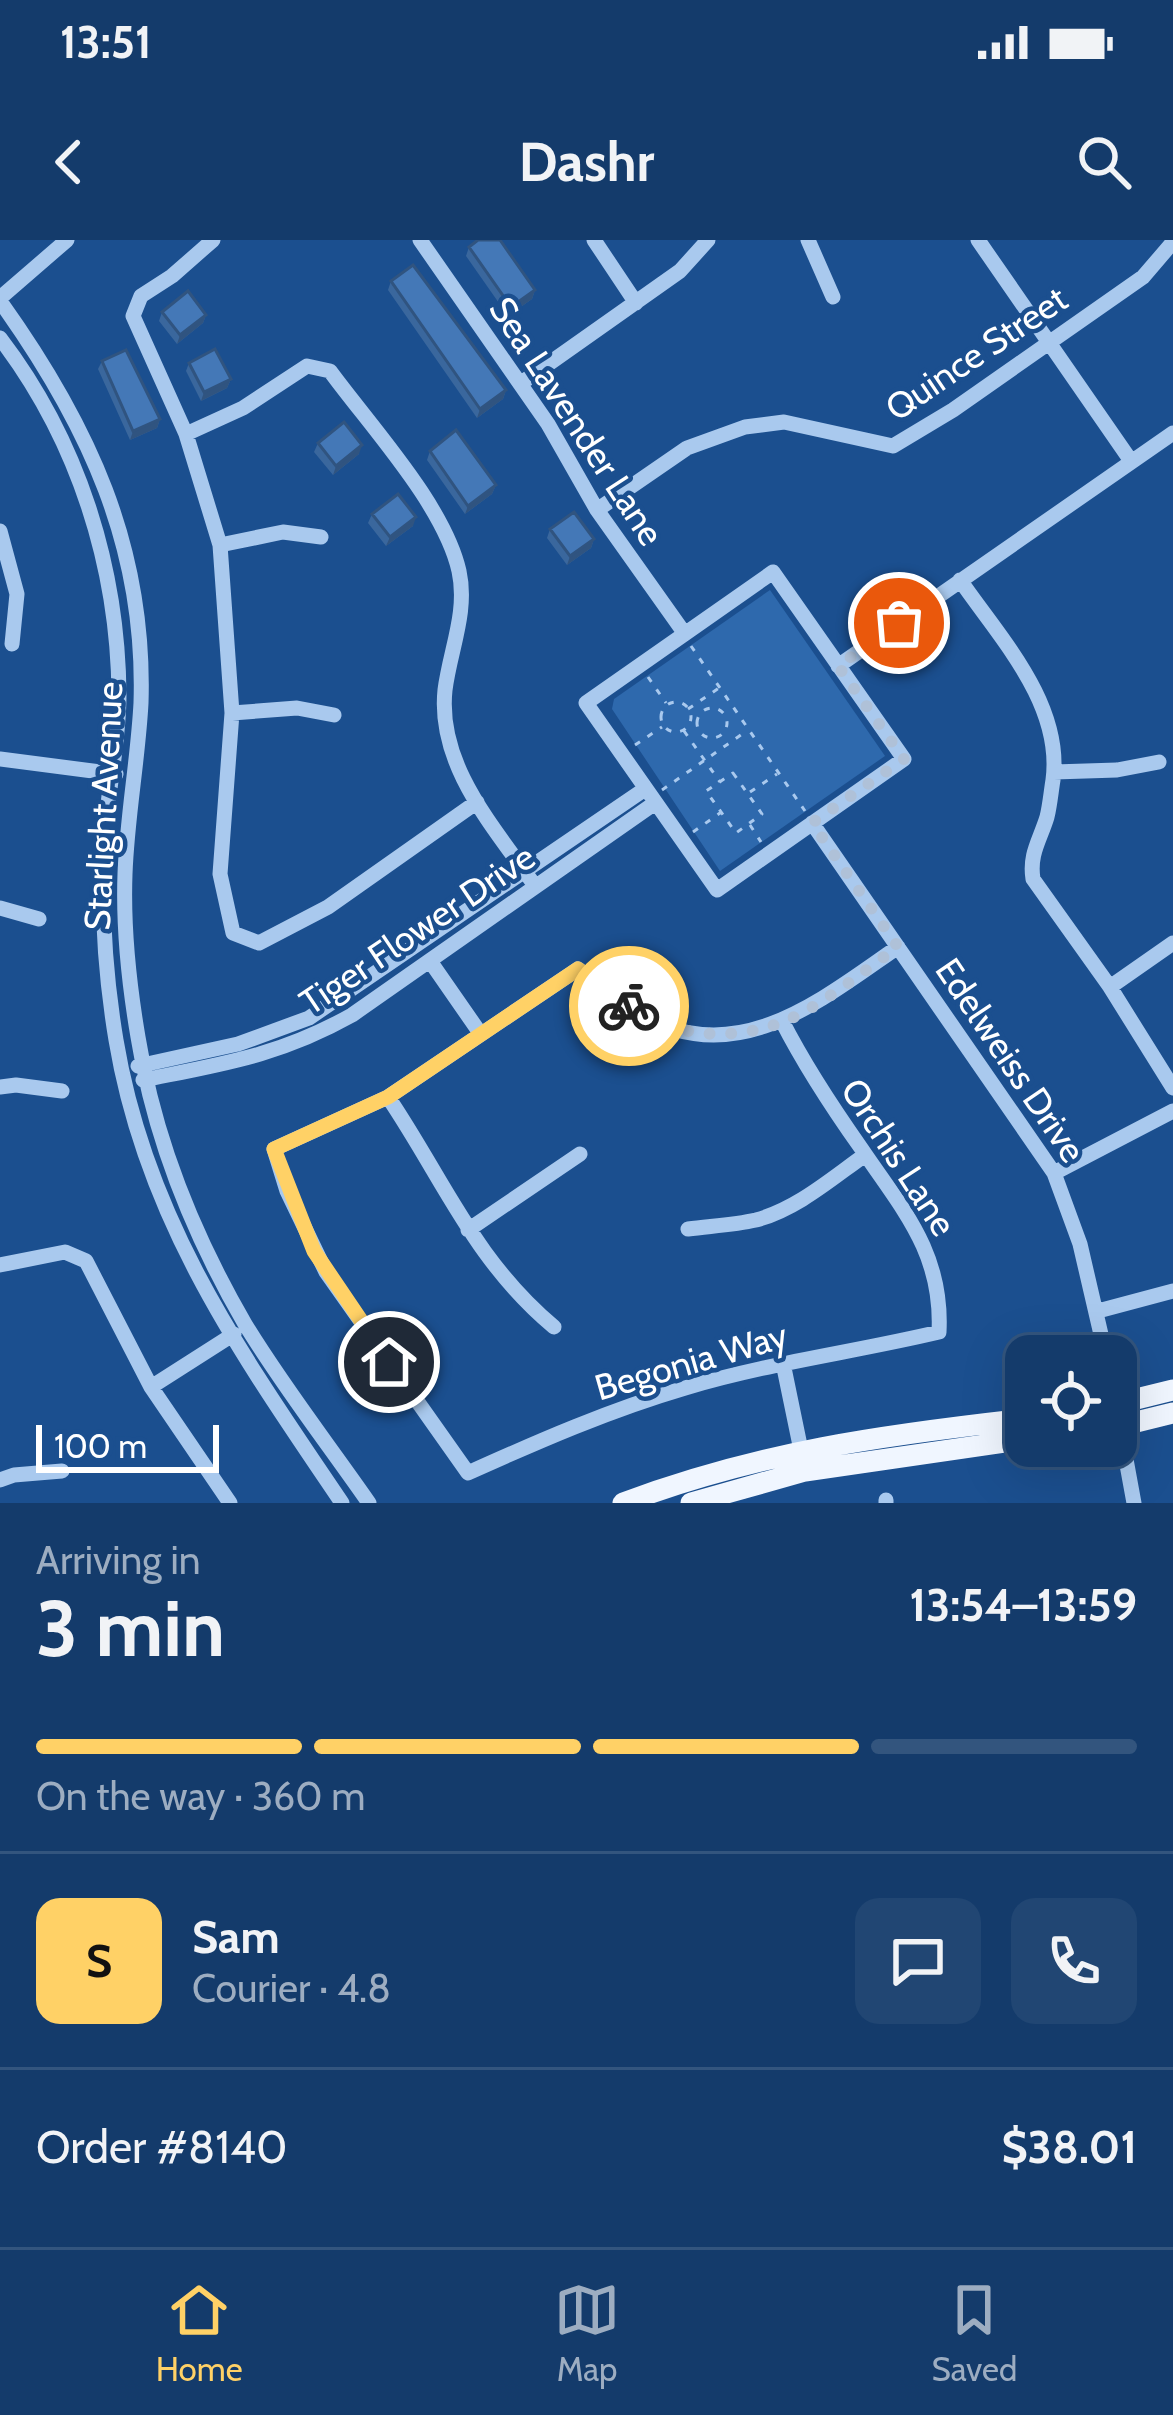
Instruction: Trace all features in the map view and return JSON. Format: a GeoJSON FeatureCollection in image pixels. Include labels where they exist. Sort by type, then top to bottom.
{"type":"FeatureCollection","features":[{"type":"Feature","properties":{"kind":"main road"},"geometry":{"type":"LineString","coordinates":[[1137,1407],[1173,1390]]}},
{"type":"Feature","properties":{"kind":"main road"},"geometry":{"type":"LineString","coordinates":[[1137,1415],[1173,1413]]}},
{"type":"Feature","properties":{"kind":"main road"},"geometry":{"type":"LineString","coordinates":[[691,1503],[867,1437],[1005,1421]]}},
{"type":"Feature","properties":{"kind":"main road"},"geometry":{"type":"LineString","coordinates":[[623,1503],[699,1475],[1005,1441]]}},
{"type":"Feature","properties":{"kind":"street"},"geometry":{"type":"LineString","coordinates":[[0,300],[67,240]]}},
{"type":"Feature","properties":{"kind":"street"},"geometry":{"type":"LineString","coordinates":[[213,240],[141,296],[133,316],[186,434],[220,545],[232,713],[220,874],[233,933],[259,943],[328,908],[477,802]]}},
{"type":"Feature","properties":{"kind":"street","name":"Sea Lavender Lane"},"geometry":{"type":"LineString","coordinates":[[420,240],[520,384],[596,510],[688,639]]}},
{"type":"Feature","properties":{"kind":"street"},"geometry":{"type":"LineString","coordinates":[[594,240],[636,303]]}},
{"type":"Feature","properties":{"kind":"street"},"geometry":{"type":"LineString","coordinates":[[520,384],[680,271],[708,240]]}},
{"type":"Feature","properties":{"kind":"street"},"geometry":{"type":"LineString","coordinates":[[808,240],[832,297]]}},
{"type":"Feature","properties":{"kind":"street"},"geometry":{"type":"LineString","coordinates":[[978,240],[1132,461]]}},
{"type":"Feature","properties":{"kind":"street","name":"Quince Street"},"geometry":{"type":"LineString","coordinates":[[596,510],[687,448],[746,427],[784,422],[893,446],[953,410],[1143,277],[1173,242]]}},
{"type":"Feature","properties":{"kind":"street","name":"Starlight Avenue"},"geometry":{"type":"LineString","coordinates":[[0,300],[31,342],[83,431],[123,546],[140,656],[141,700],[124,878],[127,957],[160,1132],[190,1215],[246,1325],[369,1503]]}},
{"type":"Feature","properties":{"kind":"street","name":"Starlight Avenue"},"geometry":{"type":"LineString","coordinates":[[0,338],[63,440],[102,551],[118,657],[119,700],[103,878],[105,958],[139,1139],[170,1223],[230,1337],[342,1503]]}},
{"type":"Feature","properties":{"kind":"street"},"geometry":{"type":"LineString","coordinates":[[186,434],[243,408],[307,366],[330,371],[443,524],[460,575],[459,631],[445,692],[447,735],[459,771],[477,802],[531,879]]}},
{"type":"Feature","properties":{"kind":"street"},"geometry":{"type":"LineString","coordinates":[[838,666],[1173,433]]}},
{"type":"Feature","properties":{"kind":"street"},"geometry":{"type":"LineString","coordinates":[[0,531],[16,594],[12,644]]}},
{"type":"Feature","properties":{"kind":"street"},"geometry":{"type":"LineString","coordinates":[[220,545],[283,532],[321,537]]}},
{"type":"Feature","properties":{"kind":"street"},"geometry":{"type":"LineString","coordinates":[[773,572],[904,759],[716,890],[586,703],[688,639],[773,572]]}},
{"type":"Feature","properties":{"kind":"street"},"geometry":{"type":"LineString","coordinates":[[960,580],[1030,682],[1048,725],[1054,772],[1047,816],[1030,859],[1034,879],[1173,1088]]}},
{"type":"Feature","properties":{"kind":"street"},"geometry":{"type":"LineString","coordinates":[[232,713],[298,708],[334,715]]}},
{"type":"Feature","properties":{"kind":"street"},"geometry":{"type":"LineString","coordinates":[[0,759],[133,776]]}},
{"type":"Feature","properties":{"kind":"street"},"geometry":{"type":"LineString","coordinates":[[1054,772],[1117,770],[1159,762]]}},
{"type":"Feature","properties":{"kind":"street","name":"Tiger Flower Drive"},"geometry":{"type":"LineString","coordinates":[[146,1072],[309,1018],[531,879],[651,796]]}},
{"type":"Feature","properties":{"kind":"street","name":"Edelweiss Drive"},"geometry":{"type":"LineString","coordinates":[[812,823],[1054,1173],[1080,1244],[1102,1335]]}},
{"type":"Feature","properties":{"kind":"street","name":"Tiger Flower Drive"},"geometry":{"type":"LineString","coordinates":[[125,1076],[280,1051],[352,1015],[430,961],[531,879]]}},
{"type":"Feature","properties":{"kind":"street"},"geometry":{"type":"LineString","coordinates":[[0,908],[39,919]]}},
{"type":"Feature","properties":{"kind":"street"},"geometry":{"type":"LineString","coordinates":[[1110,987],[1173,943]]}},
{"type":"Feature","properties":{"kind":"street"},"geometry":{"type":"LineString","coordinates":[[554,1327],[514,1293],[468,1230],[388,1097],[578,969],[640,1014],[665,1025],[737,1033],[782,1022],[808,1009],[898,947]]}},
{"type":"Feature","properties":{"kind":"street"},"geometry":{"type":"LineString","coordinates":[[430,961],[480,1033]]}},
{"type":"Feature","properties":{"kind":"street","name":"Orchis Lane"},"geometry":{"type":"LineString","coordinates":[[782,1022],[809,1073],[925,1245],[941,1300],[939,1332]]}},
{"type":"Feature","properties":{"kind":"street"},"geometry":{"type":"LineString","coordinates":[[0,1088],[16,1085],[62,1091]]}},
{"type":"Feature","properties":{"kind":"street","name":"Begonia Way"},"geometry":{"type":"LineString","coordinates":[[388,1097],[274,1149],[287,1191],[326,1272],[468,1473],[601,1416],[684,1388],[939,1332]]}},
{"type":"Feature","properties":{"kind":"street"},"geometry":{"type":"LineString","coordinates":[[1054,1173],[1173,1111]]}},
{"type":"Feature","properties":{"kind":"street"},"geometry":{"type":"LineString","coordinates":[[468,1230],[580,1154]]}},
{"type":"Feature","properties":{"kind":"street"},"geometry":{"type":"LineString","coordinates":[[688,1229],[776,1213],[865,1155]]}},
{"type":"Feature","properties":{"kind":"street"},"geometry":{"type":"LineString","coordinates":[[0,1265],[65,1252],[86,1261],[151,1387],[230,1503]]}},
{"type":"Feature","properties":{"kind":"street"},"geometry":{"type":"LineString","coordinates":[[1097,1311],[1173,1291]]}},
{"type":"Feature","properties":{"kind":"street"},"geometry":{"type":"LineString","coordinates":[[151,1387],[246,1325]]}},
{"type":"Feature","properties":{"kind":"street"},"geometry":{"type":"LineString","coordinates":[[783,1363],[803,1461]]}},
{"type":"Feature","properties":{"kind":"street"},"geometry":{"type":"LineString","coordinates":[[1127,1467],[1134,1503]]}},
{"type":"Feature","properties":{"kind":"street"},"geometry":{"type":"LineString","coordinates":[[0,1480],[62,1471]]}},
{"type":"Feature","properties":{"kind":"path"},"geometry":{"type":"LineString","coordinates":[[688,639],[812,823]]}},
{"type":"Feature","properties":{"kind":"path"},"geometry":{"type":"LineString","coordinates":[[640,665],[667,705]]}},
{"type":"Feature","properties":{"kind":"path"},"geometry":{"type":"LineString","coordinates":[[688,710],[720,688]]}},
{"type":"Feature","properties":{"kind":"path"},"geometry":{"type":"LineString","coordinates":[[678,702],[688,710],[690,720],[683,730],[664,726],[661,716],[667,705],[678,702]]}},
{"type":"Feature","properties":{"kind":"path"},"geometry":{"type":"LineString","coordinates":[[697,703],[703,711]]}},
{"type":"Feature","properties":{"kind":"path"},"geometry":{"type":"LineString","coordinates":[[699,733],[696,720],[703,711]]}},
{"type":"Feature","properties":{"kind":"path"},"geometry":{"type":"LineString","coordinates":[[699,733],[715,739],[727,724],[721,711],[703,711]]}},
{"type":"Feature","properties":{"kind":"path"},"geometry":{"type":"LineString","coordinates":[[622,754],[664,726]]}},
{"type":"Feature","properties":{"kind":"path"},"geometry":{"type":"LineString","coordinates":[[683,730],[720,782]]}},
{"type":"Feature","properties":{"kind":"path"},"geometry":{"type":"LineString","coordinates":[[651,796],[749,730]]}},
{"type":"Feature","properties":{"kind":"path"},"geometry":{"type":"LineString","coordinates":[[690,739],[699,733]]}},
{"type":"Feature","properties":{"kind":"path"},"geometry":{"type":"LineString","coordinates":[[748,794],[778,772]]}},
{"type":"Feature","properties":{"kind":"path"},"geometry":{"type":"LineString","coordinates":[[733,773],[762,814],[736,833],[706,791],[720,782],[733,773]]}},
{"type":"Feature","properties":{"kind":"path"},"geometry":{"type":"LineString","coordinates":[[693,832],[721,812]]}},
{"type":"Feature","properties":{"kind":"path"},"geometry":{"type":"LineString","coordinates":[[749,824],[769,853]]}},
{"type":"Feature","properties":{"kind":"shaded area"},"geometry":{"type":"Polygon","coordinates":[[[770,590],[885,756],[720,871],[612,709],[614,699],[770,590]]]}},
{"type":"Feature","properties":{"kind":"building"},"geometry":{"type":"Polygon","coordinates":[[[478,240],[500,240],[535,290],[511,307],[469,247],[478,240]]]}},
{"type":"Feature","properties":{"kind":"building"},"geometry":{"type":"Polygon","coordinates":[[[413,265],[506,390],[480,409],[391,281],[413,265]]]}},
{"type":"Feature","properties":{"kind":"building"},"geometry":{"type":"Polygon","coordinates":[[[188,291],[206,315],[180,335],[162,312],[188,291]]]}},
{"type":"Feature","properties":{"kind":"building"},"geometry":{"type":"Polygon","coordinates":[[[215,349],[231,379],[204,392],[189,363],[215,349]]]}},
{"type":"Feature","properties":{"kind":"building"},"geometry":{"type":"Polygon","coordinates":[[[126,350],[160,419],[133,431],[102,361],[126,350]]]}},
{"type":"Feature","properties":{"kind":"building"},"geometry":{"type":"Polygon","coordinates":[[[344,422],[362,445],[336,466],[318,443],[344,422]]]}},
{"type":"Feature","properties":{"kind":"building"},"geometry":{"type":"Polygon","coordinates":[[[456,430],[496,485],[468,506],[430,451],[456,430]]]}},
{"type":"Feature","properties":{"kind":"building"},"geometry":{"type":"Polygon","coordinates":[[[398,494],[416,517],[390,537],[372,514],[398,494]]]}},
{"type":"Feature","properties":{"kind":"building"},"geometry":{"type":"Polygon","coordinates":[[[574,512],[594,539],[570,556],[550,529],[574,512]]]}},
{"type":"Feature","properties":{"kind":"way so far"},"geometry":{"type":"LineString","coordinates":[[629,1006],[686,1030],[737,1033],[760,1029],[796,1016],[898,947],[812,823],[904,759],[838,666],[899,623]]}},
{"type":"Feature","properties":{"kind":"route"},"geometry":{"type":"LineString","coordinates":[[389,1362],[314,1251],[274,1149],[388,1097],[578,969],[629,1006]]}}]}
